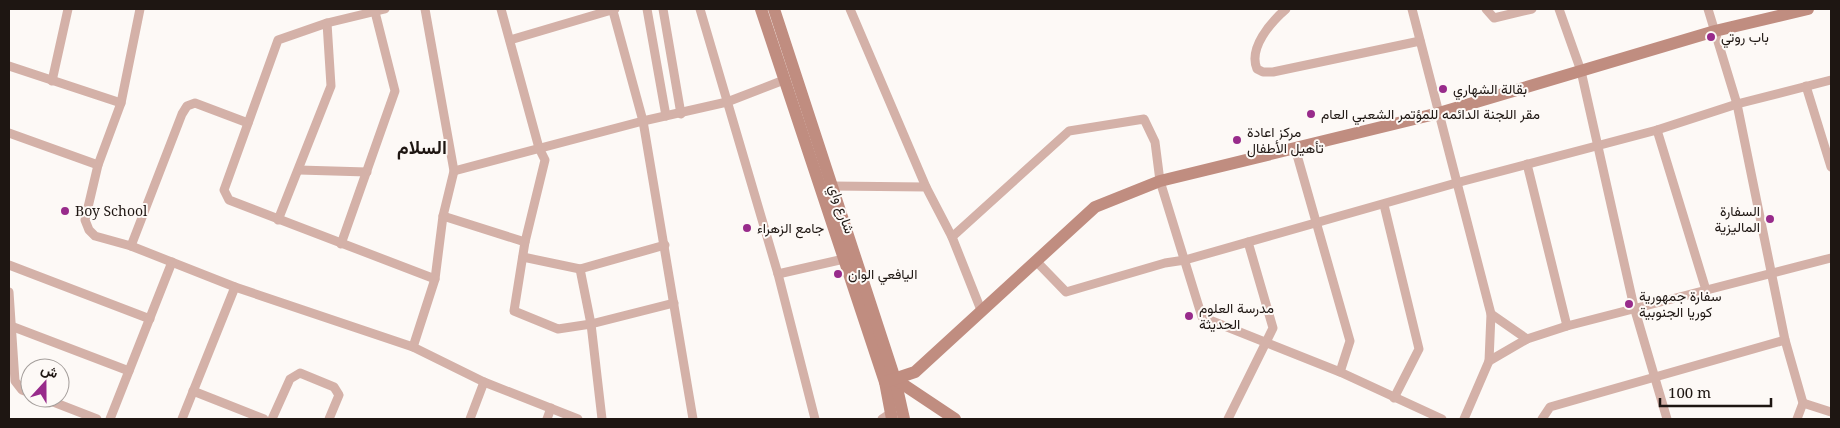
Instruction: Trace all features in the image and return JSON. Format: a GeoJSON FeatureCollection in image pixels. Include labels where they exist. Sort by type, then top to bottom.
{"type":"FeatureCollection","features":[{"type":"Feature","properties":{"kind":"street"},"geometry":{"type":"LineString","coordinates":[[52,81],[68,9]]}},
{"type":"Feature","properties":{"kind":"street"},"geometry":{"type":"LineString","coordinates":[[140,9],[121,103],[98,164],[85,220],[95,236],[131,246],[235,287],[413,347],[484,382],[578,419]]}},
{"type":"Feature","properties":{"kind":"street"},"geometry":{"type":"LineString","coordinates":[[385,9],[327,23],[278,40],[224,190],[229,200],[435,279]]}},
{"type":"Feature","properties":{"kind":"street"},"geometry":{"type":"LineString","coordinates":[[413,347],[435,279],[444,216],[454,171],[425,9]]}},
{"type":"Feature","properties":{"kind":"street"},"geometry":{"type":"LineString","coordinates":[[501,9],[539,148],[545,160],[526,242],[514,311],[558,329],[591,324],[674,303]]}},
{"type":"Feature","properties":{"kind":"street"},"geometry":{"type":"LineString","coordinates":[[647,9],[666,116]]}},
{"type":"Feature","properties":{"kind":"street"},"geometry":{"type":"LineString","coordinates":[[663,9],[681,114]]}},
{"type":"Feature","properties":{"kind":"street"},"geometry":{"type":"LineString","coordinates":[[700,9],[778,274],[815,419]]}},
{"type":"Feature","properties":{"kind":"street","name":"شارع واي"},"geometry":{"type":"LineString","coordinates":[[761,9],[777,40],[832,186],[890,380],[888,417]]}},
{"type":"Feature","properties":{"kind":"street","name":"شارع واي"},"geometry":{"type":"LineString","coordinates":[[774,9],[784,80],[844,260],[904,419]]}},
{"type":"Feature","properties":{"kind":"street"},"geometry":{"type":"LineString","coordinates":[[850,9],[926,187],[952,237],[981,310]]}},
{"type":"Feature","properties":{"kind":"street"},"geometry":{"type":"LineString","coordinates":[[1286,9],[1275,18],[1258,47],[1254,62],[1257,69],[1263,72],[1273,72],[1420,40]]}},
{"type":"Feature","properties":{"kind":"street"},"geometry":{"type":"LineString","coordinates":[[1412,9],[1491,314],[1490,361],[1464,419]]}},
{"type":"Feature","properties":{"kind":"street"},"geometry":{"type":"LineString","coordinates":[[1486,9],[1494,18],[1532,9]]}},
{"type":"Feature","properties":{"kind":"street"},"geometry":{"type":"LineString","coordinates":[[1559,9],[1581,71],[1634,307],[1653,377],[1667,419]]}},
{"type":"Feature","properties":{"kind":"street"},"geometry":{"type":"LineString","coordinates":[[1708,9],[1737,104],[1785,340],[1803,403],[1797,419]]}},
{"type":"Feature","properties":{"kind":"street"},"geometry":{"type":"LineString","coordinates":[[890,380],[915,372],[1095,207],[1160,181],[1439,113],[1715,31],[1808,9]]}},
{"type":"Feature","properties":{"kind":"street"},"geometry":{"type":"LineString","coordinates":[[510,40],[614,10],[643,121],[693,419]]}},
{"type":"Feature","properties":{"kind":"street"},"geometry":{"type":"LineString","coordinates":[[341,244],[395,91],[375,12]]}},
{"type":"Feature","properties":{"kind":"street"},"geometry":{"type":"LineString","coordinates":[[650,25],[665,20]]}},
{"type":"Feature","properties":{"kind":"street"},"geometry":{"type":"LineString","coordinates":[[278,220],[331,86],[327,23]]}},
{"type":"Feature","properties":{"kind":"street"},"geometry":{"type":"LineString","coordinates":[[9,66],[121,103]]}},
{"type":"Feature","properties":{"kind":"street"},"geometry":{"type":"LineString","coordinates":[[454,171],[643,121],[681,114],[727,102],[784,80]]}},
{"type":"Feature","properties":{"kind":"street"},"geometry":{"type":"LineString","coordinates":[[1036,261],[1066,292],[1165,263],[1185,260],[1384,205],[1456,183],[1657,130],[1737,104],[1831,80]]}},
{"type":"Feature","properties":{"kind":"street"},"geometry":{"type":"LineString","coordinates":[[1806,86],[1831,167]]}},
{"type":"Feature","properties":{"kind":"street"},"geometry":{"type":"LineString","coordinates":[[131,246],[182,114],[187,106],[195,104],[248,123]]}},
{"type":"Feature","properties":{"kind":"street"},"geometry":{"type":"LineString","coordinates":[[952,237],[1069,131],[1144,119],[1155,142],[1160,181],[1202,317],[1340,372],[1442,419]]}},
{"type":"Feature","properties":{"kind":"street"},"geometry":{"type":"LineString","coordinates":[[1657,130],[1706,290]]}},
{"type":"Feature","properties":{"kind":"street"},"geometry":{"type":"LineString","coordinates":[[9,132],[98,164]]}},
{"type":"Feature","properties":{"kind":"street"},"geometry":{"type":"LineString","coordinates":[[1295,148],[1350,341],[1340,372]]}},
{"type":"Feature","properties":{"kind":"street"},"geometry":{"type":"LineString","coordinates":[[1527,164],[1567,326]]}},
{"type":"Feature","properties":{"kind":"street"},"geometry":{"type":"LineString","coordinates":[[299,170],[367,172]]}},
{"type":"Feature","properties":{"kind":"street"},"geometry":{"type":"LineString","coordinates":[[832,186],[926,187]]}},
{"type":"Feature","properties":{"kind":"street"},"geometry":{"type":"LineString","coordinates":[[1384,205],[1419,349],[1394,398]]}},
{"type":"Feature","properties":{"kind":"street"},"geometry":{"type":"LineString","coordinates":[[444,216],[526,242]]}},
{"type":"Feature","properties":{"kind":"street"},"geometry":{"type":"LineString","coordinates":[[1228,419],[1273,328],[1272,319],[1248,242]]}},
{"type":"Feature","properties":{"kind":"street"},"geometry":{"type":"LineString","coordinates":[[523,257],[580,269],[665,245]]}},
{"type":"Feature","properties":{"kind":"street"},"geometry":{"type":"LineString","coordinates":[[1490,361],[1527,339],[1567,326],[1634,307],[1831,258]]}},
{"type":"Feature","properties":{"kind":"street"},"geometry":{"type":"LineString","coordinates":[[778,274],[844,260]]}},
{"type":"Feature","properties":{"kind":"street"},"geometry":{"type":"LineString","coordinates":[[110,419],[172,262]]}},
{"type":"Feature","properties":{"kind":"street"},"geometry":{"type":"LineString","coordinates":[[9,265],[150,319]]}},
{"type":"Feature","properties":{"kind":"street"},"geometry":{"type":"LineString","coordinates":[[580,269],[591,324],[602,419]]}},
{"type":"Feature","properties":{"kind":"street"},"geometry":{"type":"LineString","coordinates":[[182,419],[235,287]]}},
{"type":"Feature","properties":{"kind":"street"},"geometry":{"type":"LineString","coordinates":[[9,292],[15,381],[20,387]]}},
{"type":"Feature","properties":{"kind":"street"},"geometry":{"type":"LineString","coordinates":[[1491,314],[1527,339]]}},
{"type":"Feature","properties":{"kind":"street"},"geometry":{"type":"LineString","coordinates":[[11,326],[129,371]]}},
{"type":"Feature","properties":{"kind":"street"},"geometry":{"type":"LineString","coordinates":[[1542,419],[1550,407],[1785,340]]}},
{"type":"Feature","properties":{"kind":"street"},"geometry":{"type":"LineString","coordinates":[[272,419],[290,379],[300,373],[334,388],[338,395],[330,419]]}},
{"type":"Feature","properties":{"kind":"street"},"geometry":{"type":"LineString","coordinates":[[890,380],[955,419]]}},
{"type":"Feature","properties":{"kind":"street"},"geometry":{"type":"LineString","coordinates":[[470,419],[484,382]]}},
{"type":"Feature","properties":{"kind":"street"},"geometry":{"type":"LineString","coordinates":[[193,391],[264,419]]}},
{"type":"Feature","properties":{"kind":"street"},"geometry":{"type":"LineString","coordinates":[[1803,403],[1831,412]]}},
{"type":"Feature","properties":{"kind":"street"},"geometry":{"type":"LineString","coordinates":[[68,408],[97,419]]}},
{"type":"Feature","properties":{"kind":"street"},"geometry":{"type":"LineString","coordinates":[[547,419],[551,408]]}},
{"type":"Feature","properties":{"kind":"place","name":"باب روتي"},"geometry":{"type":"Point","coordinates":[1711,37]}},
{"type":"Feature","properties":{"kind":"place","name":"بقالة الشهاري"},"geometry":{"type":"Point","coordinates":[1443,89]}},
{"type":"Feature","properties":{"kind":"place","name":"مقر اللجنة الدائمه للمؤتمر الشعبي العام"},"geometry":{"type":"Point","coordinates":[1311,114]}},
{"type":"Feature","properties":{"kind":"place","name":"مركز اعادة تأهيل الأطفال"},"geometry":{"type":"Point","coordinates":[1237,140]}},
{"type":"Feature","properties":{"kind":"place","name":"Boy School"},"geometry":{"type":"Point","coordinates":[65,211]}},
{"type":"Feature","properties":{"kind":"place","name":"السفارة الماليزية"},"geometry":{"type":"Point","coordinates":[1770,219]}},
{"type":"Feature","properties":{"kind":"place","name":"جامع الزهراء"},"geometry":{"type":"Point","coordinates":[747,228]}},
{"type":"Feature","properties":{"kind":"place","name":"اليافعي الوان"},"geometry":{"type":"Point","coordinates":[838,274]}},
{"type":"Feature","properties":{"kind":"place","name":"سفارة جمهورية كوريا الجنوبية"},"geometry":{"type":"Point","coordinates":[1629,304]}},
{"type":"Feature","properties":{"kind":"place","name":"مدرسة العلوم الحديثة"},"geometry":{"type":"Point","coordinates":[1189,316]}},
{"type":"Feature","properties":{"kind":"district","name":"السلام"},"geometry":{"type":"Point","coordinates":[422,147]}}]}
